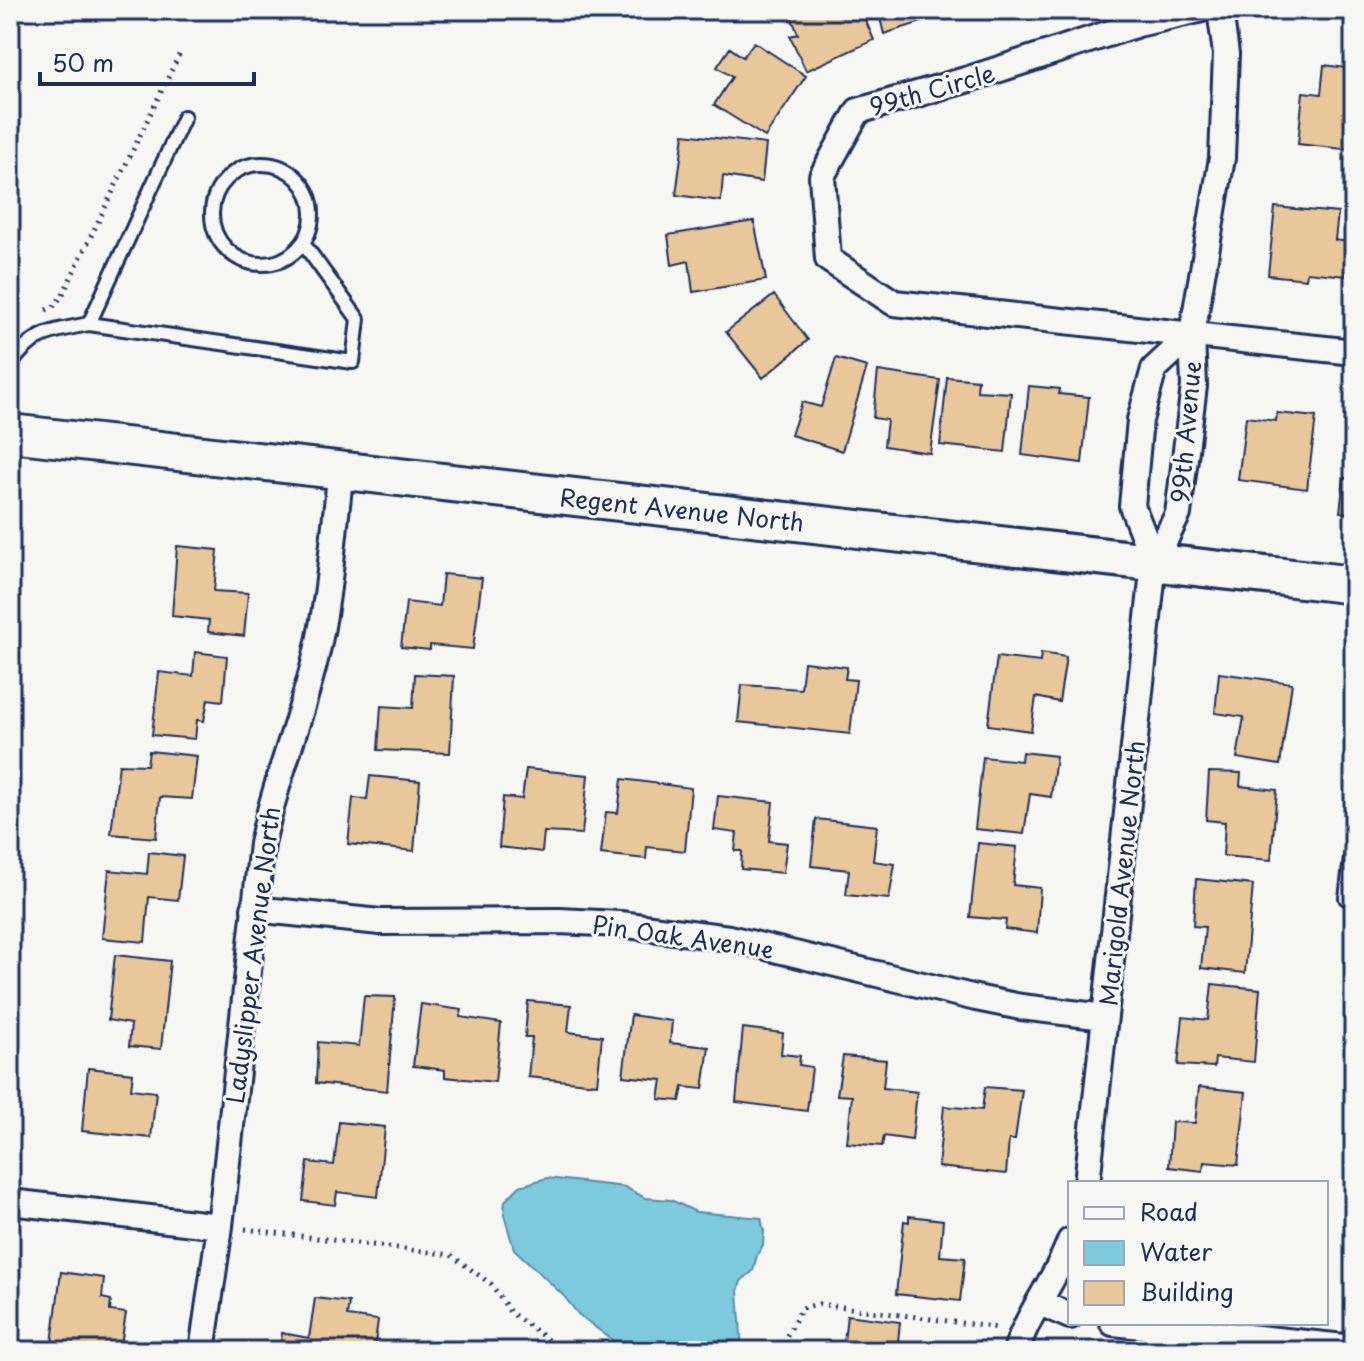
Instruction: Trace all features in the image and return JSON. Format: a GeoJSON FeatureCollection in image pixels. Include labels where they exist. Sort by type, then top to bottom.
{"type":"FeatureCollection","features":[{"type":"Feature","properties":{"kind":"street","name":"99th Circle"},"geometry":{"type":"LineString","coordinates":[[1192,334],[894,303],[828,259],[822,176],[858,111],[1138,24],[1199,10]]}},
{"type":"Feature","properties":{"kind":"street","name":"99th Avenue"},"geometry":{"type":"LineString","coordinates":[[1154,562],[1178,514],[1194,386],[1192,334],[1222,158],[1226,54],[1220,10]]}},
{"type":"Feature","properties":{"kind":"street","name":"99th Avenue"},"geometry":{"type":"LineString","coordinates":[[1154,562],[1132,506],[1140,420],[1154,369],[1192,334]]}},
{"type":"Feature","properties":{"kind":"street"},"geometry":{"type":"LineString","coordinates":[[1192,334],[1354,352]]}},
{"type":"Feature","properties":{"kind":"street","name":"Regent Avenue North"},"geometry":{"type":"LineString","coordinates":[[10,433],[1354,585]]}},
{"type":"Feature","properties":{"kind":"street","name":"Ladyslipper Avenue North"},"geometry":{"type":"LineString","coordinates":[[202,1351],[220,1226],[262,844],[271,798],[318,647],[328,592],[341,470]]}},
{"type":"Feature","properties":{"kind":"street","name":"Marigold Avenue North"},"geometry":{"type":"LineString","coordinates":[[1087,1181],[1154,562]]}},
{"type":"Feature","properties":{"kind":"street","name":"Pin Oak Avenue"},"geometry":{"type":"LineString","coordinates":[[254,909],[380,922],[605,923],[729,938],[976,998],[1105,1017]]}},
{"type":"Feature","properties":{"kind":"street"},"geometry":{"type":"LineString","coordinates":[[10,1202],[220,1226]]}},
{"type":"Feature","properties":{"kind":"street"},"geometry":{"type":"LineString","coordinates":[[1018,1344],[1068,1245]]}},
{"type":"Feature","properties":{"kind":"street"},"geometry":{"type":"LineString","coordinates":[[1040,1303],[1068,1315]]}},
{"type":"Feature","properties":{"kind":"street"},"geometry":{"type":"LineString","coordinates":[[1132,1325],[1354,1348]]}},
{"type":"Feature","properties":{"kind":"lane"},"geometry":{"type":"LineString","coordinates":[[89,324],[184,117]]}},
{"type":"Feature","properties":{"kind":"lane"},"geometry":{"type":"LineString","coordinates":[[257,164],[274,165],[290,172],[310,198],[310,229],[303,243],[278,262],[247,262],[232,255],[214,228],[213,210],[217,194],[226,179],[240,169],[257,164]]}},
{"type":"Feature","properties":{"kind":"lane"},"geometry":{"type":"LineString","coordinates":[[10,366],[22,347],[47,332],[89,324],[353,362],[358,319],[303,243]]}},
{"type":"Feature","properties":{"kind":"lane"},"geometry":{"type":"LineString","coordinates":[[1354,833],[1346,898],[1354,899]]}},
{"type":"Feature","properties":{"kind":"path"},"geometry":{"type":"LineString","coordinates":[[39,313],[53,307],[62,296],[180,53]]}},
{"type":"Feature","properties":{"kind":"path"},"geometry":{"type":"LineString","coordinates":[[220,1226],[451,1255],[491,1284],[510,1312],[563,1351]]}},
{"type":"Feature","properties":{"kind":"path"},"geometry":{"type":"LineString","coordinates":[[783,1351],[786,1337],[802,1308],[819,1304],[998,1328],[1018,1344]]}},
{"type":"Feature","properties":{"kind":"water"},"geometry":{"type":"Polygon","coordinates":[[[547,1178],[625,1187],[645,1198],[671,1200],[696,1212],[761,1218],[763,1245],[753,1271],[741,1281],[738,1291],[742,1351],[627,1351],[579,1315],[563,1295],[514,1249],[504,1215],[505,1201],[520,1186],[547,1178]]]}},
{"type":"Feature","properties":{"kind":"building"},"geometry":{"type":"Polygon","coordinates":[[[861,10],[874,40],[806,71],[790,36],[798,34],[789,11],[861,10]]]}},
{"type":"Feature","properties":{"kind":"building"},"geometry":{"type":"Polygon","coordinates":[[[878,10],[952,10],[953,12],[884,34],[878,10]]]}},
{"type":"Feature","properties":{"kind":"building"},"geometry":{"type":"Polygon","coordinates":[[[754,42],[806,76],[765,137],[714,105],[732,77],[717,67],[730,48],[743,57],[754,42]]]}},
{"type":"Feature","properties":{"kind":"building"},"geometry":{"type":"Polygon","coordinates":[[[1324,65],[1354,69],[1352,150],[1298,144],[1303,92],[1321,94],[1324,65]]]}},
{"type":"Feature","properties":{"kind":"building"},"geometry":{"type":"Polygon","coordinates":[[[684,134],[766,144],[762,182],[723,176],[721,201],[676,195],[684,134]]]}},
{"type":"Feature","properties":{"kind":"building"},"geometry":{"type":"Polygon","coordinates":[[[1275,207],[1338,213],[1335,240],[1349,242],[1346,276],[1307,272],[1306,279],[1268,275],[1275,207]]]}},
{"type":"Feature","properties":{"kind":"building"},"geometry":{"type":"Polygon","coordinates":[[[754,221],[766,280],[693,292],[689,261],[672,265],[668,235],[754,221]]]}},
{"type":"Feature","properties":{"kind":"building"},"geometry":{"type":"Polygon","coordinates":[[[774,295],[808,340],[763,378],[726,332],[774,295]]]}},
{"type":"Feature","properties":{"kind":"building"},"geometry":{"type":"Polygon","coordinates":[[[836,358],[867,367],[842,451],[791,435],[802,402],[821,407],[836,358]]]}},
{"type":"Feature","properties":{"kind":"building"},"geometry":{"type":"Polygon","coordinates":[[[878,371],[940,380],[930,453],[884,446],[887,420],[873,418],[878,371]]]}},
{"type":"Feature","properties":{"kind":"building"},"geometry":{"type":"Polygon","coordinates":[[[947,377],[978,380],[977,391],[1011,393],[1005,452],[940,445],[947,377]]]}},
{"type":"Feature","properties":{"kind":"building"},"geometry":{"type":"Polygon","coordinates":[[[1029,386],[1060,389],[1059,394],[1089,397],[1082,463],[1022,455],[1029,386]]]}},
{"type":"Feature","properties":{"kind":"building"},"geometry":{"type":"Polygon","coordinates":[[[1277,413],[1316,417],[1307,489],[1238,480],[1246,417],[1276,421],[1277,413]]]}},
{"type":"Feature","properties":{"kind":"building"},"geometry":{"type":"Polygon","coordinates":[[[1344,478],[1354,479],[1354,514],[1340,512],[1344,478]]]}},
{"type":"Feature","properties":{"kind":"building"},"geometry":{"type":"Polygon","coordinates":[[[177,546],[218,550],[214,591],[248,593],[244,636],[208,632],[209,620],[172,616],[177,546]]]}},
{"type":"Feature","properties":{"kind":"building"},"geometry":{"type":"Polygon","coordinates":[[[443,574],[482,578],[473,649],[430,645],[430,650],[401,647],[406,602],[440,606],[443,574]]]}},
{"type":"Feature","properties":{"kind":"building"},"geometry":{"type":"Polygon","coordinates":[[[195,652],[227,656],[223,701],[208,699],[204,721],[197,720],[195,739],[152,735],[159,672],[193,676],[195,652]]]}},
{"type":"Feature","properties":{"kind":"building"},"geometry":{"type":"Polygon","coordinates":[[[1041,653],[1066,657],[1059,702],[1036,697],[1031,731],[988,725],[997,657],[1040,662],[1041,653]]]}},
{"type":"Feature","properties":{"kind":"building"},"geometry":{"type":"Polygon","coordinates":[[[804,662],[847,667],[845,679],[856,680],[850,734],[738,722],[742,685],[801,689],[804,662]]]}},
{"type":"Feature","properties":{"kind":"building"},"geometry":{"type":"Polygon","coordinates":[[[1219,673],[1292,683],[1280,765],[1237,758],[1244,717],[1215,713],[1219,673]]]}},
{"type":"Feature","properties":{"kind":"building"},"geometry":{"type":"Polygon","coordinates":[[[415,674],[454,676],[450,753],[378,750],[381,706],[413,708],[415,674]]]}},
{"type":"Feature","properties":{"kind":"building"},"geometry":{"type":"Polygon","coordinates":[[[149,751],[197,756],[192,799],[160,797],[156,838],[111,834],[119,764],[147,765],[149,751]]]}},
{"type":"Feature","properties":{"kind":"building"},"geometry":{"type":"Polygon","coordinates":[[[1022,752],[1056,756],[1051,797],[1030,794],[1024,834],[975,829],[983,757],[1021,761],[1022,752]]]}},
{"type":"Feature","properties":{"kind":"building"},"geometry":{"type":"Polygon","coordinates":[[[526,769],[588,775],[582,834],[544,832],[542,852],[499,847],[503,797],[522,799],[526,769]]]}},
{"type":"Feature","properties":{"kind":"building"},"geometry":{"type":"Polygon","coordinates":[[[1209,772],[1241,773],[1240,786],[1277,790],[1271,860],[1223,856],[1225,822],[1206,820],[1209,772]]]}},
{"type":"Feature","properties":{"kind":"building"},"geometry":{"type":"Polygon","coordinates":[[[370,776],[420,781],[414,851],[348,844],[353,798],[367,799],[370,776]]]}},
{"type":"Feature","properties":{"kind":"building"},"geometry":{"type":"Polygon","coordinates":[[[622,779],[691,788],[685,851],[647,847],[646,859],[601,854],[606,812],[618,813],[622,779]]]}},
{"type":"Feature","properties":{"kind":"building"},"geometry":{"type":"Polygon","coordinates":[[[718,796],[773,802],[769,841],[787,843],[783,873],[741,869],[742,851],[735,851],[737,833],[714,830],[718,796]]]}},
{"type":"Feature","properties":{"kind":"building"},"geometry":{"type":"Polygon","coordinates":[[[816,819],[877,826],[873,861],[895,864],[889,899],[846,895],[849,870],[811,866],[816,819]]]}},
{"type":"Feature","properties":{"kind":"building"},"geometry":{"type":"Polygon","coordinates":[[[978,843],[1017,847],[1013,885],[1040,888],[1037,933],[1005,929],[1006,920],[970,917],[978,843]]]}},
{"type":"Feature","properties":{"kind":"building"},"geometry":{"type":"Polygon","coordinates":[[[149,852],[183,856],[178,900],[149,897],[145,942],[102,938],[109,870],[147,874],[149,852]]]}},
{"type":"Feature","properties":{"kind":"building"},"geometry":{"type":"Polygon","coordinates":[[[1196,879],[1253,885],[1245,973],[1201,968],[1205,927],[1193,926],[1196,879]]]}},
{"type":"Feature","properties":{"kind":"building"},"geometry":{"type":"Polygon","coordinates":[[[115,955],[170,961],[161,1049],[129,1046],[131,1024],[108,1020],[115,955]]]}},
{"type":"Feature","properties":{"kind":"building"},"geometry":{"type":"Polygon","coordinates":[[[1212,984],[1260,989],[1254,1062],[1215,1058],[1214,1067],[1178,1065],[1183,1017],[1208,1020],[1212,984]]]}},
{"type":"Feature","properties":{"kind":"building"},"geometry":{"type":"Polygon","coordinates":[[[364,996],[395,997],[387,1091],[316,1083],[318,1042],[359,1046],[364,996]]]}},
{"type":"Feature","properties":{"kind":"building"},"geometry":{"type":"Polygon","coordinates":[[[528,1001],[571,1005],[568,1032],[602,1036],[597,1084],[528,1077],[532,1037],[525,1037],[528,1001]]]}},
{"type":"Feature","properties":{"kind":"building"},"geometry":{"type":"Polygon","coordinates":[[[421,1004],[462,1010],[460,1017],[501,1023],[495,1082],[445,1077],[445,1070],[413,1066],[421,1004]]]}},
{"type":"Feature","properties":{"kind":"building"},"geometry":{"type":"Polygon","coordinates":[[[631,1015],[672,1021],[670,1043],[709,1047],[703,1089],[683,1087],[680,1101],[659,1099],[662,1080],[623,1076],[631,1015]]]}},
{"type":"Feature","properties":{"kind":"building"},"geometry":{"type":"Polygon","coordinates":[[[743,1028],[783,1033],[781,1054],[800,1056],[799,1065],[812,1067],[807,1111],[736,1102],[743,1028]]]}},
{"type":"Feature","properties":{"kind":"building"},"geometry":{"type":"Polygon","coordinates":[[[10,1051],[20,1052],[15,1099],[10,1098],[10,1051]]]}},
{"type":"Feature","properties":{"kind":"building"},"geometry":{"type":"Polygon","coordinates":[[[843,1056],[886,1060],[883,1088],[917,1092],[912,1140],[884,1136],[882,1146],[847,1143],[852,1096],[837,1095],[843,1056]]]}},
{"type":"Feature","properties":{"kind":"building"},"geometry":{"type":"Polygon","coordinates":[[[88,1068],[133,1073],[131,1089],[156,1092],[151,1138],[82,1131],[88,1068]]]}},
{"type":"Feature","properties":{"kind":"building"},"geometry":{"type":"Polygon","coordinates":[[[985,1087],[1022,1090],[1015,1140],[1009,1140],[1006,1174],[938,1167],[944,1106],[982,1110],[985,1087]]]}},
{"type":"Feature","properties":{"kind":"building"},"geometry":{"type":"Polygon","coordinates":[[[1199,1087],[1246,1092],[1238,1165],[1204,1162],[1203,1171],[1169,1167],[1172,1122],[1195,1123],[1199,1087]]]}},
{"type":"Feature","properties":{"kind":"building"},"geometry":{"type":"Polygon","coordinates":[[[339,1122],[385,1127],[378,1197],[337,1192],[335,1205],[303,1201],[308,1162],[334,1165],[339,1122]]]}},
{"type":"Feature","properties":{"kind":"building"},"geometry":{"type":"Polygon","coordinates":[[[909,1216],[943,1220],[940,1256],[965,1258],[960,1301],[896,1294],[904,1221],[909,1222],[909,1216]]]}},
{"type":"Feature","properties":{"kind":"building"},"geometry":{"type":"Polygon","coordinates":[[[61,1272],[104,1278],[102,1298],[111,1300],[110,1311],[126,1313],[120,1351],[89,1351],[90,1347],[52,1343],[61,1272]]]}},
{"type":"Feature","properties":{"kind":"building"},"geometry":{"type":"Polygon","coordinates":[[[315,1298],[349,1302],[347,1316],[378,1320],[374,1351],[280,1351],[282,1333],[309,1338],[315,1298]]]}},
{"type":"Feature","properties":{"kind":"building"},"geometry":{"type":"Polygon","coordinates":[[[847,1315],[900,1322],[897,1351],[843,1351],[847,1315]]]}},
{"type":"Feature","properties":{"kind":"building"},"geometry":{"type":"Polygon","coordinates":[[[462,1341],[465,1351],[427,1351],[462,1341]]]}}]}
